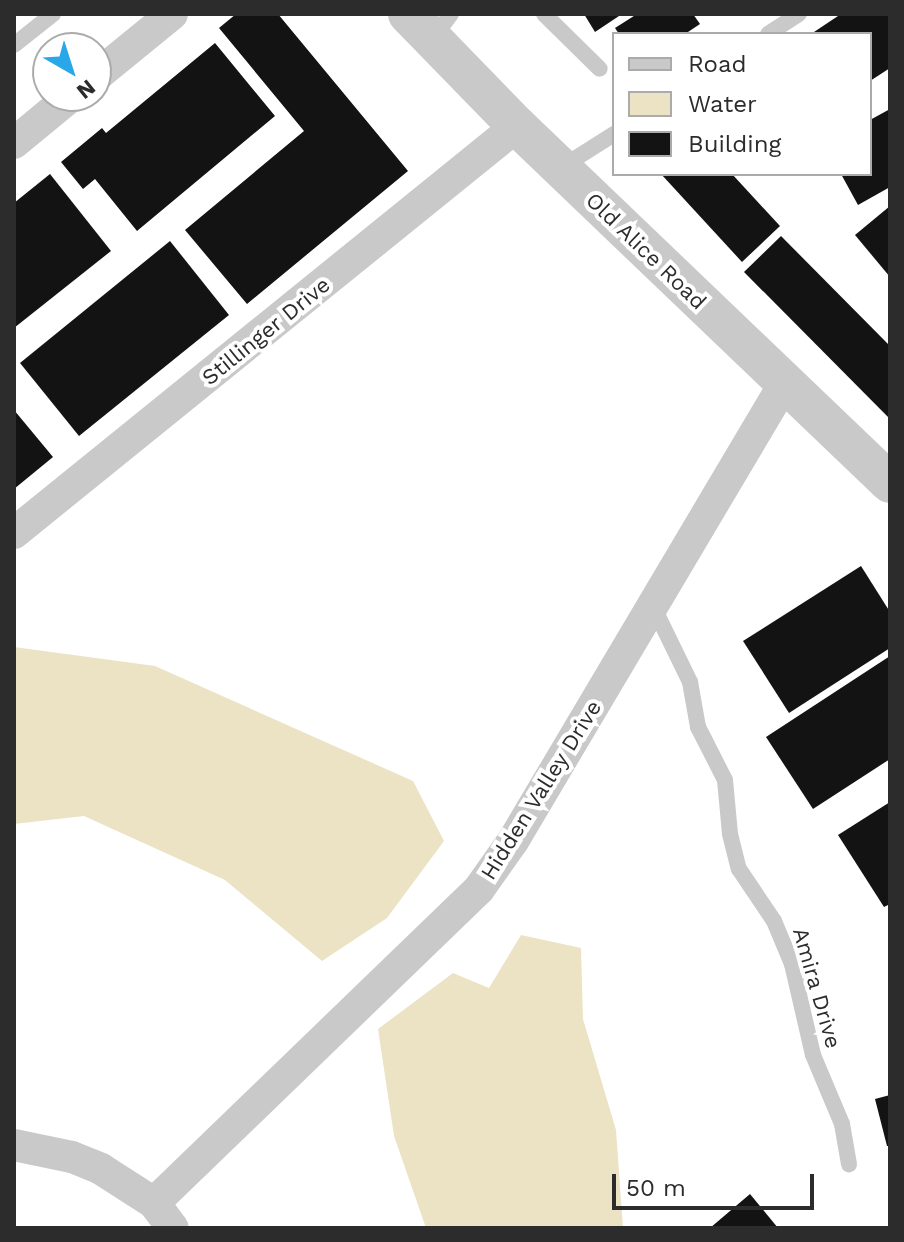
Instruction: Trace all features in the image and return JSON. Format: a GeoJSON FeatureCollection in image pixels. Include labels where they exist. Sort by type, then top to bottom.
{"type":"FeatureCollection","features":[{"type":"Feature","properties":{"kind":"street"},"geometry":{"type":"LineString","coordinates":[[112,63],[172,14]]}},
{"type":"Feature","properties":{"kind":"street","name":"Old Alice Road"},"geometry":{"type":"LineString","coordinates":[[431,22],[517,126],[890,483]]}},
{"type":"Feature","properties":{"kind":"street"},"geometry":{"type":"LineString","coordinates":[[14,143],[52,112]]}},
{"type":"Feature","properties":{"kind":"street","name":"Stillinger Drive"},"geometry":{"type":"LineString","coordinates":[[14,533],[517,126]]}},
{"type":"Feature","properties":{"kind":"street","name":"Hidden Valley Drive"},"geometry":{"type":"LineString","coordinates":[[163,1215],[479,889],[513,841],[784,384]]}},
{"type":"Feature","properties":{"kind":"street"},"geometry":{"type":"LineString","coordinates":[[14,1145],[72,1157],[101,1169],[163,1215]]}},
{"type":"Feature","properties":{"kind":"lane"},"geometry":{"type":"LineString","coordinates":[[14,45],[53,14]]}},
{"type":"Feature","properties":{"kind":"lane"},"geometry":{"type":"LineString","coordinates":[[544,14],[600,69]]}},
{"type":"Feature","properties":{"kind":"lane"},"geometry":{"type":"LineString","coordinates":[[771,32],[799,14]]}},
{"type":"Feature","properties":{"kind":"lane"},"geometry":{"type":"LineString","coordinates":[[561,168],[612,135]]}},
{"type":"Feature","properties":{"kind":"lane","name":"Amira Drive"},"geometry":{"type":"LineString","coordinates":[[653,606],[690,682],[698,727],[725,780],[730,834],[739,869],[774,921],[792,964],[813,1055],[842,1124],[849,1164]]}},
{"type":"Feature","properties":{"kind":"water"},"geometry":{"type":"Polygon","coordinates":[[[14,647],[155,666],[413,781],[444,841],[387,918],[322,961],[225,880],[84,816],[14,824],[14,647]]]}},
{"type":"Feature","properties":{"kind":"water"},"geometry":{"type":"Polygon","coordinates":[[[521,935],[581,948],[583,1019],[616,1130],[623,1228],[426,1228],[394,1136],[378,1029],[453,973],[489,988],[521,935]]]}},
{"type":"Feature","properties":{"kind":"building"},"geometry":{"type":"Polygon","coordinates":[[[236,14],[278,14],[408,171],[247,304],[185,230],[304,131],[219,28],[236,14]]]}},
{"type":"Feature","properties":{"kind":"building"},"geometry":{"type":"Polygon","coordinates":[[[584,14],[622,14],[595,32],[584,14]]]}},
{"type":"Feature","properties":{"kind":"building"},"geometry":{"type":"Polygon","coordinates":[[[637,14],[693,14],[700,24],[688,32],[618,32],[615,28],[637,14]]]}},
{"type":"Feature","properties":{"kind":"building"},"geometry":{"type":"Polygon","coordinates":[[[841,14],[890,14],[890,68],[872,80],[872,32],[814,32],[841,14]]]}},
{"type":"Feature","properties":{"kind":"building"},"geometry":{"type":"Polygon","coordinates":[[[215,43],[275,116],[137,231],[95,179],[83,189],[61,162],[102,128],[106,133],[215,43]]]}},
{"type":"Feature","properties":{"kind":"building"},"geometry":{"type":"Polygon","coordinates":[[[890,109],[890,187],[858,205],[842,176],[872,176],[872,119],[890,109]]]}},
{"type":"Feature","properties":{"kind":"building"},"geometry":{"type":"Polygon","coordinates":[[[50,174],[111,251],[14,328],[14,203],[50,174]]]}},
{"type":"Feature","properties":{"kind":"building"},"geometry":{"type":"Polygon","coordinates":[[[663,176],[734,176],[780,226],[742,262],[663,176]]]}},
{"type":"Feature","properties":{"kind":"building"},"geometry":{"type":"Polygon","coordinates":[[[890,206],[890,277],[855,235],[890,206]]]}},
{"type":"Feature","properties":{"kind":"building"},"geometry":{"type":"Polygon","coordinates":[[[781,236],[890,346],[890,419],[744,272],[781,236]]]}},
{"type":"Feature","properties":{"kind":"building"},"geometry":{"type":"Polygon","coordinates":[[[170,241],[229,315],[79,436],[20,363],[170,241]]]}},
{"type":"Feature","properties":{"kind":"building"},"geometry":{"type":"Polygon","coordinates":[[[14,410],[53,457],[14,489],[14,410]]]}},
{"type":"Feature","properties":{"kind":"building"},"geometry":{"type":"Polygon","coordinates":[[[861,566],[890,612],[890,648],[789,713],[743,641],[861,566]]]}},
{"type":"Feature","properties":{"kind":"building"},"geometry":{"type":"Polygon","coordinates":[[[890,656],[890,759],[813,809],[766,737],[890,656]]]}},
{"type":"Feature","properties":{"kind":"building"},"geometry":{"type":"Polygon","coordinates":[[[890,802],[890,904],[884,907],[838,835],[890,802]]]}},
{"type":"Feature","properties":{"kind":"building"},"geometry":{"type":"Polygon","coordinates":[[[890,1095],[890,1146],[887,1146],[875,1099],[890,1095]]]}},
{"type":"Feature","properties":{"kind":"building"},"geometry":{"type":"Polygon","coordinates":[[[750,1194],[778,1228],[710,1228],[750,1194]]]}}]}
